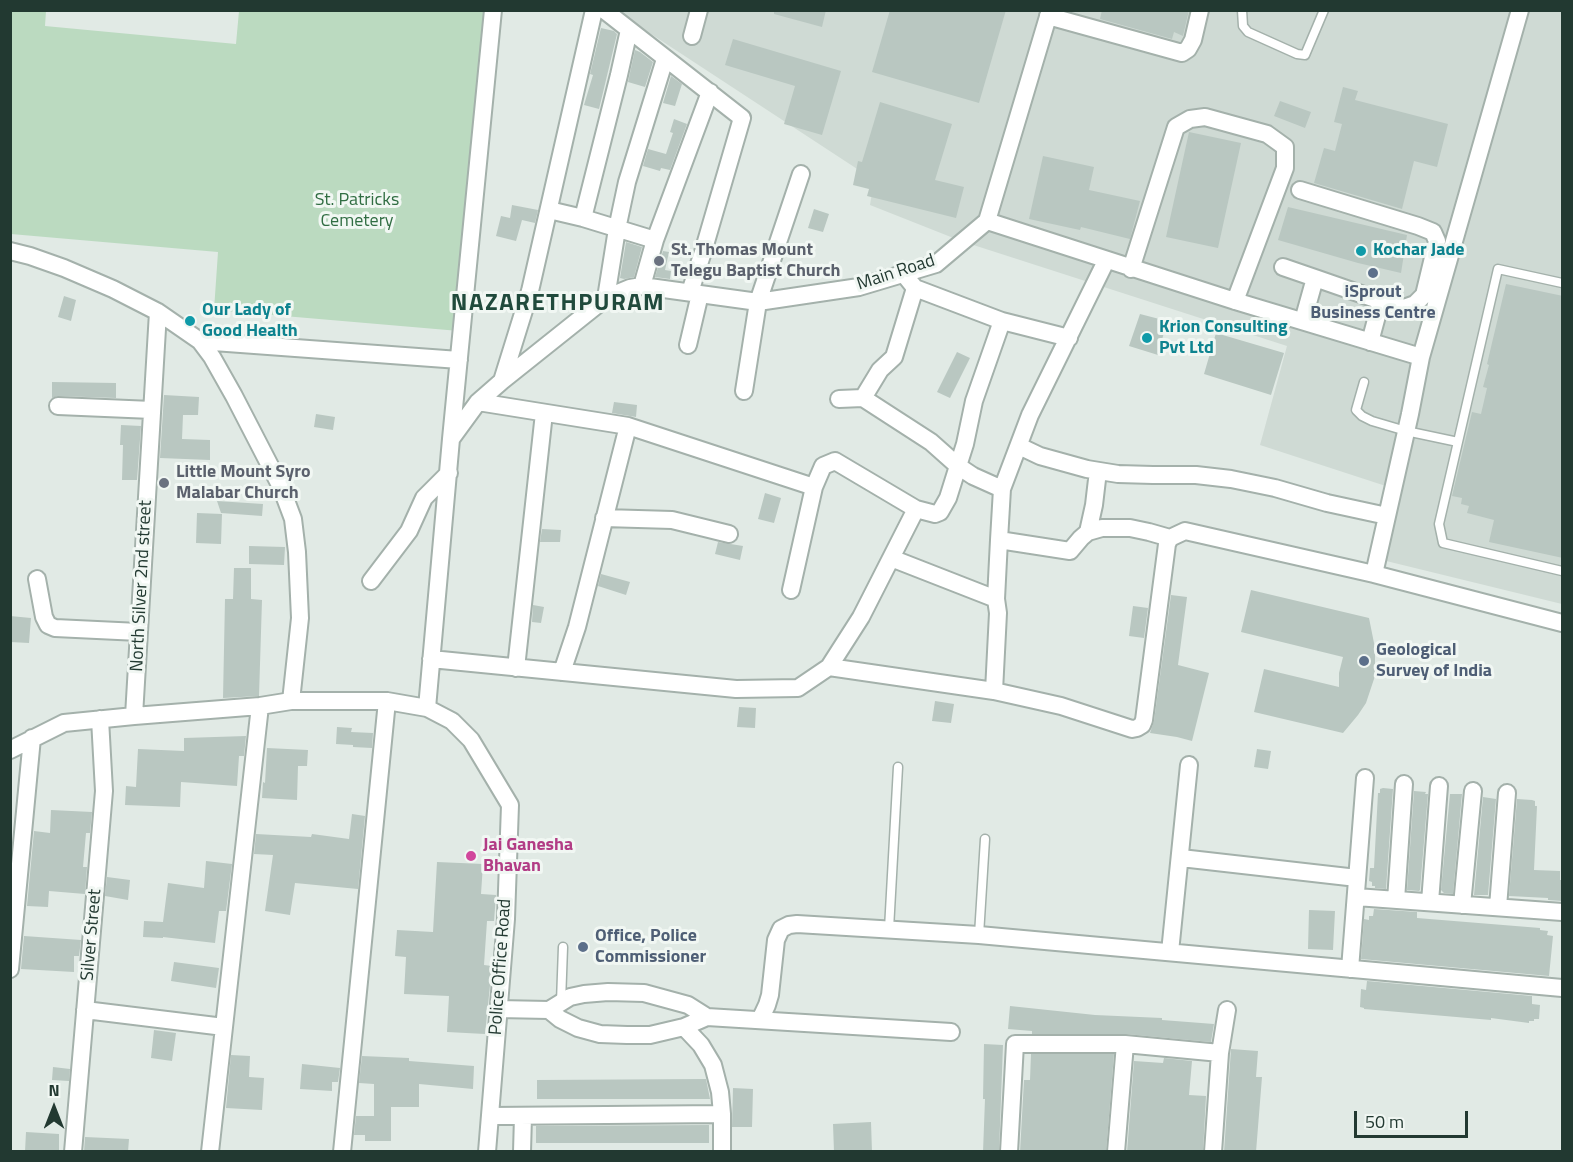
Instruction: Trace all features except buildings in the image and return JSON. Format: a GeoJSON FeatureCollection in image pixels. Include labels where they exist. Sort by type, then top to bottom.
{"type":"FeatureCollection","features":[{"type":"Feature","properties":{"kind":"street"},"geometry":{"type":"LineString","coordinates":[[427,708],[493,10]]}},
{"type":"Feature","properties":{"kind":"street"},"geometry":{"type":"LineString","coordinates":[[502,381],[530,291],[594,10]]}},
{"type":"Feature","properties":{"kind":"street"},"geometry":{"type":"LineString","coordinates":[[603,10],[742,118],[703,252],[688,345]]}},
{"type":"Feature","properties":{"kind":"street"},"geometry":{"type":"LineString","coordinates":[[692,36],[699,10]]}},
{"type":"Feature","properties":{"kind":"street"},"geometry":{"type":"LineString","coordinates":[[1200,10],[1193,40],[1188,49],[1182,53],[1049,13],[987,221],[1131,269],[1421,357]]}},
{"type":"Feature","properties":{"kind":"street"},"geometry":{"type":"LineString","coordinates":[[1374,574],[1421,357],[1520,10]]}},
{"type":"Feature","properties":{"kind":"street"},"geometry":{"type":"LineString","coordinates":[[583,218],[629,30]]}},
{"type":"Feature","properties":{"kind":"street"},"geometry":{"type":"LineString","coordinates":[[606,298],[627,182],[665,59]]}},
{"type":"Feature","properties":{"kind":"street"},"geometry":{"type":"LineString","coordinates":[[642,286],[655,240],[710,92]]}},
{"type":"Feature","properties":{"kind":"street"},"geometry":{"type":"LineString","coordinates":[[1131,269],[1176,127],[1190,119],[1205,117],[1267,134],[1285,147],[1285,168],[1235,301]]}},
{"type":"Feature","properties":{"kind":"street"},"geometry":{"type":"LineString","coordinates":[[744,392],[758,302],[801,174]]}},
{"type":"Feature","properties":{"kind":"street"},"geometry":{"type":"LineString","coordinates":[[1283,267],[1404,308],[1415,304],[1424,295],[1437,241],[1433,232],[1418,226],[1300,190]]}},
{"type":"Feature","properties":{"kind":"street"},"geometry":{"type":"LineString","coordinates":[[549,210],[655,240]]}},
{"type":"Feature","properties":{"kind":"street","name":"Main Road"},"geometry":{"type":"LineString","coordinates":[[451,439],[478,402],[502,381],[606,298],[630,288],[642,286],[758,302],[859,287],[936,264],[987,221]]}},
{"type":"Feature","properties":{"kind":"street"},"geometry":{"type":"LineString","coordinates":[[10,251],[64,268],[158,312],[200,341],[212,357],[281,487],[293,519],[300,618],[291,701]]}},
{"type":"Feature","properties":{"kind":"street"},"geometry":{"type":"LineString","coordinates":[[994,691],[1002,489],[1030,415],[1106,261]]}},
{"type":"Feature","properties":{"kind":"street"},"geometry":{"type":"LineString","coordinates":[[903,273],[915,288],[1002,321],[1069,338]]}},
{"type":"Feature","properties":{"kind":"street"},"geometry":{"type":"LineString","coordinates":[[1303,321],[1315,278]]}},
{"type":"Feature","properties":{"kind":"street"},"geometry":{"type":"LineString","coordinates":[[863,398],[880,370],[894,357],[915,288]]}},
{"type":"Feature","properties":{"kind":"street"},"geometry":{"type":"LineString","coordinates":[[1370,342],[1381,301]]}},
{"type":"Feature","properties":{"kind":"street","name":"North Silver 2nd street"},"geometry":{"type":"LineString","coordinates":[[134,716],[158,312]]}},
{"type":"Feature","properties":{"kind":"street"},"geometry":{"type":"LineString","coordinates":[[791,590],[814,487],[823,466],[835,461],[916,509],[935,514],[940,512],[948,498],[965,444],[974,401],[1002,321]]}},
{"type":"Feature","properties":{"kind":"street"},"geometry":{"type":"LineString","coordinates":[[200,341],[459,360]]}},
{"type":"Feature","properties":{"kind":"street"},"geometry":{"type":"LineString","coordinates":[[839,399],[863,398],[931,442],[973,476],[1002,489]]}},
{"type":"Feature","properties":{"kind":"street"},"geometry":{"type":"LineString","coordinates":[[478,402],[628,426],[814,487]]}},
{"type":"Feature","properties":{"kind":"street"},"geometry":{"type":"LineString","coordinates":[[58,406],[152,410]]}},
{"type":"Feature","properties":{"kind":"street"},"geometry":{"type":"LineString","coordinates":[[516,668],[544,413]]}},
{"type":"Feature","properties":{"kind":"street"},"geometry":{"type":"LineString","coordinates":[[562,672],[577,627],[628,426]]}},
{"type":"Feature","properties":{"kind":"street"},"geometry":{"type":"LineString","coordinates":[[1019,446],[1040,456],[1087,470],[1118,474],[1196,475],[1231,479],[1387,516]]}},
{"type":"Feature","properties":{"kind":"street"},"geometry":{"type":"LineString","coordinates":[[1088,532],[1098,471]]}},
{"type":"Feature","properties":{"kind":"street"},"geometry":{"type":"LineString","coordinates":[[370,581],[409,531],[424,498],[448,473]]}},
{"type":"Feature","properties":{"kind":"street"},"geometry":{"type":"LineString","coordinates":[[431,659],[736,689],[798,688],[829,668],[861,617],[916,509]]}},
{"type":"Feature","properties":{"kind":"street"},"geometry":{"type":"LineString","coordinates":[[604,518],[672,520],[729,534]]}},
{"type":"Feature","properties":{"kind":"street"},"geometry":{"type":"LineString","coordinates":[[999,540],[1070,551],[1088,532],[1102,528],[1130,528],[1170,538]]}},
{"type":"Feature","properties":{"kind":"street"},"geometry":{"type":"LineString","coordinates":[[829,668],[994,691],[1061,706],[1132,729],[1137,728],[1144,720],[1167,544],[1170,538],[1185,531],[1374,574],[1563,623]]}},
{"type":"Feature","properties":{"kind":"street"},"geometry":{"type":"LineString","coordinates":[[891,558],[996,599]]}},
{"type":"Feature","properties":{"kind":"street"},"geometry":{"type":"LineString","coordinates":[[37,579],[44,617],[48,625],[55,628],[139,632]]}},
{"type":"Feature","properties":{"kind":"street","name":"Police Office Road"},"geometry":{"type":"LineString","coordinates":[[10,750],[64,723],[260,706],[291,701],[387,701],[427,708],[452,721],[471,740],[510,805],[506,919],[487,1152]]}},
{"type":"Feature","properties":{"kind":"street"},"geometry":{"type":"LineString","coordinates":[[342,1152],[387,701]]}},
{"type":"Feature","properties":{"kind":"street"},"geometry":{"type":"LineString","coordinates":[[210,1152],[260,706]]}},
{"type":"Feature","properties":{"kind":"street","name":"Silver Street"},"geometry":{"type":"LineString","coordinates":[[73,1152],[104,791],[100,719]]}},
{"type":"Feature","properties":{"kind":"street"},"geometry":{"type":"LineString","coordinates":[[10,969],[32,738]]}},
{"type":"Feature","properties":{"kind":"street"},"geometry":{"type":"LineString","coordinates":[[1170,952],[1189,765]]}},
{"type":"Feature","properties":{"kind":"street"},"geometry":{"type":"LineString","coordinates":[[1350,969],[1365,778]]}},
{"type":"Feature","properties":{"kind":"street"},"geometry":{"type":"LineString","coordinates":[[1396,900],[1404,784]]}},
{"type":"Feature","properties":{"kind":"street"},"geometry":{"type":"LineString","coordinates":[[1430,902],[1439,786]]}},
{"type":"Feature","properties":{"kind":"street"},"geometry":{"type":"LineString","coordinates":[[1462,905],[1473,791]]}},
{"type":"Feature","properties":{"kind":"street"},"geometry":{"type":"LineString","coordinates":[[1498,908],[1507,794]]}},
{"type":"Feature","properties":{"kind":"street"},"geometry":{"type":"LineString","coordinates":[[1181,858],[1357,878]]}},
{"type":"Feature","properties":{"kind":"street"},"geometry":{"type":"LineString","coordinates":[[1356,897],[1563,912]]}},
{"type":"Feature","properties":{"kind":"street"},"geometry":{"type":"LineString","coordinates":[[760,1020],[770,994],[776,940],[781,929],[797,924],[979,935],[1563,988]]}},
{"type":"Feature","properties":{"kind":"street"},"geometry":{"type":"LineString","coordinates":[[498,1009],[555,1006],[570,997],[584,993],[644,993],[688,1005],[707,1017]]}},
{"type":"Feature","properties":{"kind":"street"},"geometry":{"type":"LineString","coordinates":[[555,1006],[560,1019],[578,1028],[600,1034],[650,1035],[684,1027],[707,1017],[951,1032]]}},
{"type":"Feature","properties":{"kind":"street"},"geometry":{"type":"LineString","coordinates":[[85,1010],[224,1027]]}},
{"type":"Feature","properties":{"kind":"street"},"geometry":{"type":"LineString","coordinates":[[1213,1152],[1220,1053],[1227,1010]]}},
{"type":"Feature","properties":{"kind":"street"},"geometry":{"type":"LineString","coordinates":[[684,1027],[701,1045],[713,1065],[720,1092],[722,1152]]}},
{"type":"Feature","properties":{"kind":"street"},"geometry":{"type":"LineString","coordinates":[[1009,1152],[1015,1044],[1125,1044],[1220,1053]]}},
{"type":"Feature","properties":{"kind":"street"},"geometry":{"type":"LineString","coordinates":[[1116,1152],[1125,1044]]}},
{"type":"Feature","properties":{"kind":"street"},"geometry":{"type":"LineString","coordinates":[[490,1116],[722,1114]]}},
{"type":"Feature","properties":{"kind":"street"},"geometry":{"type":"LineString","coordinates":[[522,1152],[523,1116]]}},
{"type":"Feature","properties":{"kind":"lane"},"geometry":{"type":"LineString","coordinates":[[1242,10],[1243,26],[1248,32],[1297,54],[1305,55],[1324,10]]}},
{"type":"Feature","properties":{"kind":"lane"},"geometry":{"type":"LineString","coordinates":[[1563,283],[1498,269],[1439,524],[1443,543],[1563,571]]}},
{"type":"Feature","properties":{"kind":"lane"},"geometry":{"type":"LineString","coordinates":[[1364,382],[1356,410],[1362,416],[1406,431],[1458,442]]}},
{"type":"Feature","properties":{"kind":"lane"},"geometry":{"type":"LineString","coordinates":[[889,929],[897,766]]}},
{"type":"Feature","properties":{"kind":"lane"},"geometry":{"type":"LineString","coordinates":[[979,935],[985,838]]}},
{"type":"Feature","properties":{"kind":"lane"},"geometry":{"type":"LineString","coordinates":[[555,1006],[563,947]]}},
{"type":"Feature","properties":{"kind":"shaded area"},"geometry":{"type":"Polygon","coordinates":[[[616,11],[1562,11],[1562,604],[1374,558],[1395,489],[1260,445],[1287,346],[961,241],[870,205],[874,180],[616,11]]]}},
{"type":"Feature","properties":{"kind":"green space","name":"St. Patricks Cemetery"},"geometry":{"type":"Polygon","coordinates":[[[10,11],[46,11],[45,26],[236,44],[239,11],[488,11],[459,331],[214,310],[218,252],[11,234],[10,11]]]}},
{"type":"Feature","properties":{"kind":"place","name":"Kochar Jade"},"geometry":{"type":"Point","coordinates":[1361,251]}},
{"type":"Feature","properties":{"kind":"place","name":"St. Thomas Mount Telegu Baptist Church"},"geometry":{"type":"Point","coordinates":[659,261]}},
{"type":"Feature","properties":{"kind":"place","name":"iSprout Business Centre"},"geometry":{"type":"Point","coordinates":[1373,273]}},
{"type":"Feature","properties":{"kind":"place","name":"Our Lady of Good Health"},"geometry":{"type":"Point","coordinates":[190,321]}},
{"type":"Feature","properties":{"kind":"place","name":"Krion Consulting Pvt Ltd"},"geometry":{"type":"Point","coordinates":[1147,338]}},
{"type":"Feature","properties":{"kind":"place","name":"Little Mount Syro Malabar Church"},"geometry":{"type":"Point","coordinates":[164,483]}},
{"type":"Feature","properties":{"kind":"place","name":"Geological Survey of India"},"geometry":{"type":"Point","coordinates":[1364,661]}},
{"type":"Feature","properties":{"kind":"place","name":"Jai Ganesha Bhavan"},"geometry":{"type":"Point","coordinates":[471,856]}},
{"type":"Feature","properties":{"kind":"place","name":"Office, Police Commissioner"},"geometry":{"type":"Point","coordinates":[583,947]}},
{"type":"Feature","properties":{"kind":"district","name":"NAZARETHPURAM"},"geometry":{"type":"Point","coordinates":[558,304]}}]}
